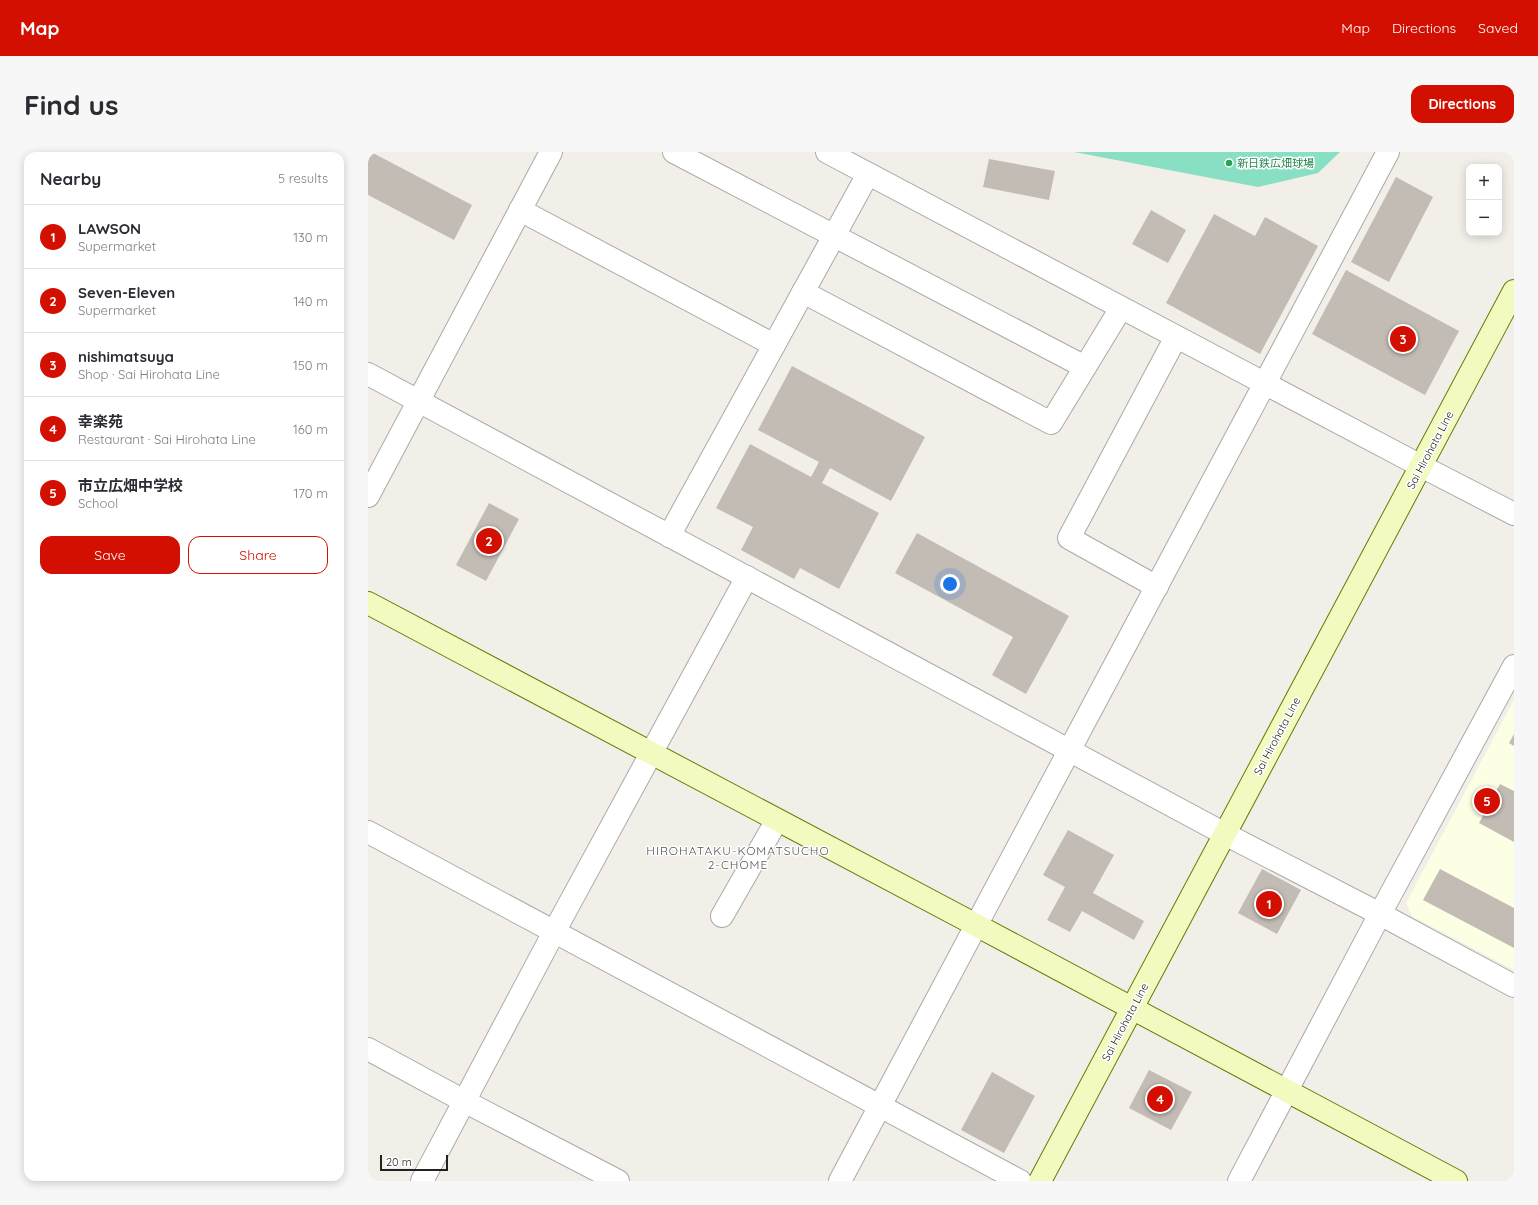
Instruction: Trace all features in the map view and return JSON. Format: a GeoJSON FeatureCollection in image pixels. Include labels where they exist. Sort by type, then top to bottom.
{"type":"FeatureCollection","features":[{"type":"Feature","properties":{"kind":"street"},"geometry":{"type":"LineString","coordinates":[[368,496],[551,152]]}},
{"type":"Feature","properties":{"kind":"street"},"geometry":{"type":"LineString","coordinates":[[674,152],[1085,367]]}},
{"type":"Feature","properties":{"kind":"street"},"geometry":{"type":"LineString","coordinates":[[827,152],[1514,514]]}},
{"type":"Feature","properties":{"kind":"street"},"geometry":{"type":"LineString","coordinates":[[840,1181],[1388,152]]}},
{"type":"Feature","properties":{"kind":"street"},"geometry":{"type":"LineString","coordinates":[[669,536],[868,174]]}},
{"type":"Feature","properties":{"kind":"street"},"geometry":{"type":"LineString","coordinates":[[520,210],[774,345]]}},
{"type":"Feature","properties":{"kind":"street","name":"Sai Hirohata Line"},"geometry":{"type":"LineString","coordinates":[[1040,1181],[1133,1009],[1514,291]]}},
{"type":"Feature","properties":{"kind":"street"},"geometry":{"type":"LineString","coordinates":[[803,292],[1051,423],[1121,308]]}},
{"type":"Feature","properties":{"kind":"street"},"geometry":{"type":"LineString","coordinates":[[1157,587],[1069,538],[1176,337]]}},
{"type":"Feature","properties":{"kind":"street"},"geometry":{"type":"LineString","coordinates":[[368,374],[1069,751],[1514,986]]}},
{"type":"Feature","properties":{"kind":"street"},"geometry":{"type":"LineString","coordinates":[[422,1181],[650,753],[747,577]]}},
{"type":"Feature","properties":{"kind":"street"},"geometry":{"type":"LineString","coordinates":[[368,603],[1456,1181]]}},
{"type":"Feature","properties":{"kind":"street"},"geometry":{"type":"LineString","coordinates":[[1238,1181],[1514,666]]}},
{"type":"Feature","properties":{"kind":"street"},"geometry":{"type":"LineString","coordinates":[[722,916],[777,820]]}},
{"type":"Feature","properties":{"kind":"street"},"geometry":{"type":"LineString","coordinates":[[368,832],[1020,1181]]}},
{"type":"Feature","properties":{"kind":"street"},"geometry":{"type":"LineString","coordinates":[[368,1049],[618,1181]]}},
{"type":"Feature","properties":{"kind":"shaded area"},"geometry":{"type":"Polygon","coordinates":[[[1514,700],[1514,970],[1412,916],[1406,903],[1514,700]]]}},
{"type":"Feature","properties":{"kind":"green space","name":"新日鉄広畑球場"},"geometry":{"type":"Polygon","coordinates":[[[1074,152],[1340,152],[1318,173],[1258,187],[1074,152]]]}},
{"type":"Feature","properties":{"kind":"building"},"geometry":{"type":"Polygon","coordinates":[[[368,152],[371,152],[472,205],[454,240],[368,195],[368,152]]]}},
{"type":"Feature","properties":{"kind":"building"},"geometry":{"type":"Polygon","coordinates":[[[989,159],[1055,171],[1049,200],[983,187],[989,159]]]}},
{"type":"Feature","properties":{"kind":"building"},"geometry":{"type":"Polygon","coordinates":[[[1396,177],[1433,197],[1389,282],[1351,262],[1396,177]]]}},
{"type":"Feature","properties":{"kind":"building"},"geometry":{"type":"Polygon","coordinates":[[[1151,210],[1186,230],[1168,263],[1132,244],[1151,210]]]}},
{"type":"Feature","properties":{"kind":"building"},"geometry":{"type":"Polygon","coordinates":[[[1214,214],[1255,236],[1265,217],[1318,246],[1260,354],[1166,303],[1214,214]]]}},
{"type":"Feature","properties":{"kind":"building"},"geometry":{"type":"Polygon","coordinates":[[[1346,270],[1459,331],[1425,395],[1312,334],[1346,270]]]}},
{"type":"Feature","properties":{"kind":"building"},"geometry":{"type":"Polygon","coordinates":[[[792,366],[925,437],[891,501],[830,468],[822,483],[879,513],[839,589],[800,568],[794,579],[741,550],[753,527],[716,508],[750,444],[811,477],[819,462],[758,430],[792,366]]]}},
{"type":"Feature","properties":{"kind":"building"},"geometry":{"type":"Polygon","coordinates":[[[489,503],[519,519],[486,581],[456,565],[489,503]]]}},
{"type":"Feature","properties":{"kind":"building"},"geometry":{"type":"Polygon","coordinates":[[[917,533],[1069,616],[1026,694],[992,675],[1013,637],[895,573],[917,533]]]}},
{"type":"Feature","properties":{"kind":"building"},"geometry":{"type":"Polygon","coordinates":[[[1514,734],[1514,746],[1509,743],[1514,734]]]}},
{"type":"Feature","properties":{"kind":"building"},"geometry":{"type":"Polygon","coordinates":[[[1500,784],[1514,791],[1514,842],[1479,823],[1500,784]]]}},
{"type":"Feature","properties":{"kind":"building"},"geometry":{"type":"Polygon","coordinates":[[[1068,830],[1114,855],[1093,893],[1144,921],[1134,940],[1082,911],[1070,932],[1047,920],[1065,887],[1043,875],[1068,830]]]}},
{"type":"Feature","properties":{"kind":"building"},"geometry":{"type":"Polygon","coordinates":[[[1262,869],[1301,890],[1277,934],[1238,913],[1262,869]]]}},
{"type":"Feature","properties":{"kind":"building"},"geometry":{"type":"Polygon","coordinates":[[[1440,869],[1514,908],[1514,948],[1423,900],[1440,869]]]}},
{"type":"Feature","properties":{"kind":"building"},"geometry":{"type":"Polygon","coordinates":[[[1149,1070],[1192,1092],[1171,1130],[1129,1108],[1149,1070]]]}},
{"type":"Feature","properties":{"kind":"building"},"geometry":{"type":"Polygon","coordinates":[[[992,1072],[1035,1096],[1004,1153],[961,1130],[992,1072]]]}},
{"type":"Feature","properties":{"kind":"place","name":"新日鉄広畑球場"},"geometry":{"type":"Point","coordinates":[1229,163]}},
{"type":"Feature","properties":{"kind":"place","name":"nishimatsuya"},"geometry":{"type":"Point","coordinates":[1403,339]}},
{"type":"Feature","properties":{"kind":"place","name":"Seven-Eleven"},"geometry":{"type":"Point","coordinates":[489,541]}},
{"type":"Feature","properties":{"kind":"place","name":"市立広畑中学校"},"geometry":{"type":"Point","coordinates":[1487,801]}},
{"type":"Feature","properties":{"kind":"place","name":"LAWSON"},"geometry":{"type":"Point","coordinates":[1269,904]}},
{"type":"Feature","properties":{"kind":"place","name":"幸楽苑"},"geometry":{"type":"Point","coordinates":[1160,1099]}},
{"type":"Feature","properties":{"kind":"district","name":"HIROHATAKU-KOMATSUCHO 2-CHOME"},"geometry":{"type":"Point","coordinates":[738,857]}}]}
